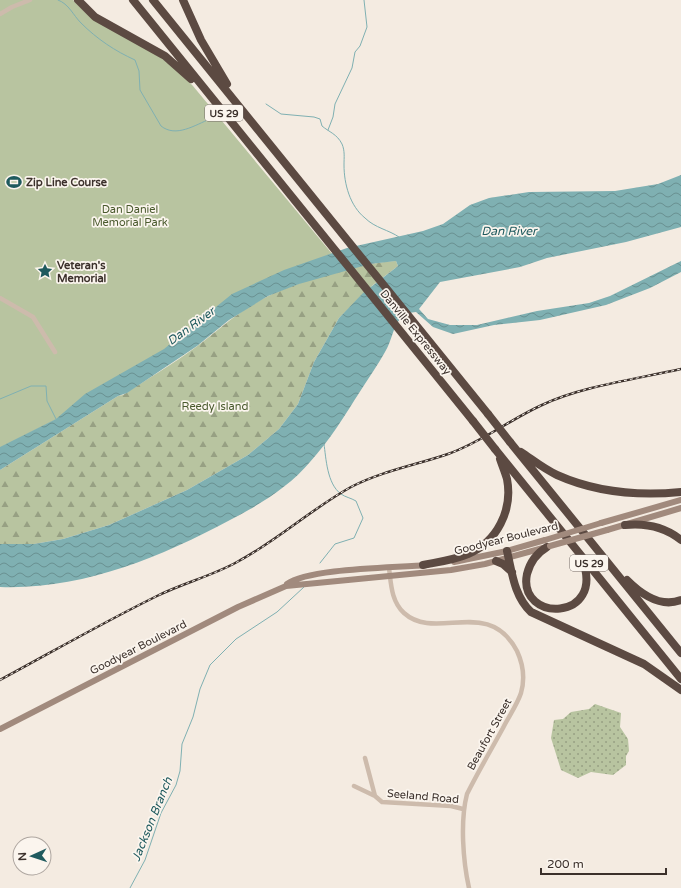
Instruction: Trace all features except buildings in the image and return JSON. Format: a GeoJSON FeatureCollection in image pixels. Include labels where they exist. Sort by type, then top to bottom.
{"type":"FeatureCollection","features":[{"type":"Feature","properties":{"kind":"highway"},"geometry":{"type":"LineString","coordinates":[[78,0],[95,17],[154,49],[175,64],[242,135]]}},
{"type":"Feature","properties":{"kind":"highway","name":"Danville Expressway"},"geometry":{"type":"LineString","coordinates":[[133,0],[496,450],[578,549],[681,679]]}},
{"type":"Feature","properties":{"kind":"highway","name":"Danville Expressway"},"geometry":{"type":"LineString","coordinates":[[153,0],[681,654]]}},
{"type":"Feature","properties":{"kind":"highway"},"geometry":{"type":"LineString","coordinates":[[184,0],[201,40],[216,67],[236,98],[268,137],[272,148]]}},
{"type":"Feature","properties":{"kind":"highway"},"geometry":{"type":"LineString","coordinates":[[512,445],[546,469],[582,484],[630,492],[681,492]]}},
{"type":"Feature","properties":{"kind":"highway"},"geometry":{"type":"LineString","coordinates":[[423,565],[469,554],[485,544],[499,526],[506,508],[508,488],[504,469],[496,450]]}},
{"type":"Feature","properties":{"kind":"highway"},"geometry":{"type":"LineString","coordinates":[[625,525],[638,524],[658,527],[672,533],[681,540]]}},
{"type":"Feature","properties":{"kind":"highway"},"geometry":{"type":"LineString","coordinates":[[548,544],[532,561],[526,580],[529,591],[534,600],[542,606],[552,609],[568,607],[583,595],[586,584],[586,572],[578,549]]}},
{"type":"Feature","properties":{"kind":"highway"},"geometry":{"type":"LineString","coordinates":[[508,555],[522,601],[531,612],[644,664],[681,690]]}},
{"type":"Feature","properties":{"kind":"highway"},"geometry":{"type":"LineString","coordinates":[[496,561],[503,564],[512,572]]}},
{"type":"Feature","properties":{"kind":"highway"},"geometry":{"type":"LineString","coordinates":[[607,562],[612,563],[635,587],[650,597],[668,602],[681,600]]}},
{"type":"Feature","properties":{"kind":"main road","name":"Goodyear Boulevard"},"geometry":{"type":"LineString","coordinates":[[548,544],[601,524],[681,500]]}},
{"type":"Feature","properties":{"kind":"main road","name":"Goodyear Boulevard"},"geometry":{"type":"LineString","coordinates":[[0,728],[238,608],[286,586],[298,578],[321,574],[423,565],[508,555],[607,530],[681,508]]}},
{"type":"Feature","properties":{"kind":"main road","name":"Goodyear Boulevard"},"geometry":{"type":"LineString","coordinates":[[286,586],[451,570],[496,561],[508,555]]}},
{"type":"Feature","properties":{"kind":"street"},"geometry":{"type":"LineString","coordinates":[[0,14],[12,7],[30,0]]}},
{"type":"Feature","properties":{"kind":"street"},"geometry":{"type":"LineString","coordinates":[[0,298],[32,317],[55,352]]}},
{"type":"Feature","properties":{"kind":"street","name":"Beaufort Street"},"geometry":{"type":"LineString","coordinates":[[389,568],[395,600],[400,609],[409,617],[428,624],[466,621],[485,624],[498,631],[511,642],[521,662],[523,676],[520,696],[467,794],[463,809]]}},
{"type":"Feature","properties":{"kind":"street"},"geometry":{"type":"LineString","coordinates":[[364,758],[375,796]]}},
{"type":"Feature","properties":{"kind":"street","name":"Seeland Road"},"geometry":{"type":"LineString","coordinates":[[354,786],[375,796],[382,802],[451,806],[463,809],[466,869],[469,888]]}},
{"type":"Feature","properties":{"kind":"green space","name":"Dan Daniel Memorial Park"},"geometry":{"type":"Polygon","coordinates":[[[0,0],[73,0],[89,15],[152,52],[170,65],[193,86],[333,255],[174,345],[57,419],[0,448],[0,0]]]}},
{"type":"Feature","properties":{"kind":"green space","name":"Reedy Island"},"geometry":{"type":"Polygon","coordinates":[[[396,261],[398,266],[373,285],[339,318],[314,362],[298,404],[279,429],[248,455],[187,490],[109,525],[63,539],[34,544],[0,544],[0,470],[118,396],[123,395],[196,347],[237,315],[266,297],[302,282],[342,270],[396,261]]]}},
{"type":"Feature","properties":{"kind":"green space"},"geometry":{"type":"Polygon","coordinates":[[[595,704],[621,713],[620,727],[628,739],[629,751],[626,756],[626,765],[613,775],[591,772],[578,778],[561,770],[551,738],[554,720],[563,719],[571,712],[589,709],[595,704]]]}},
{"type":"Feature","properties":{"kind":"water","name":"Dan River"},"geometry":{"type":"Polygon","coordinates":[[[681,175],[681,227],[626,242],[547,258],[520,267],[440,282],[419,309],[428,319],[450,325],[477,325],[537,311],[589,303],[610,296],[681,261],[681,272],[650,288],[606,305],[540,320],[494,325],[453,334],[433,327],[416,312],[408,314],[397,323],[382,357],[324,445],[293,480],[263,502],[176,547],[119,569],[60,583],[30,587],[0,587],[0,544],[34,544],[63,539],[109,525],[187,490],[248,455],[279,429],[298,404],[314,362],[339,318],[363,293],[398,266],[396,261],[370,264],[299,284],[268,296],[229,320],[197,346],[127,393],[118,396],[0,470],[0,447],[56,419],[85,394],[164,349],[232,294],[284,270],[347,248],[423,231],[443,224],[470,205],[489,198],[529,192],[615,191],[658,184],[681,175]]]}},
{"type":"Feature","properties":{"kind":"waterway"},"geometry":{"type":"LineString","coordinates":[[58,0],[65,4],[87,29],[113,49],[135,60],[139,71],[140,90],[161,126],[173,131],[179,131],[210,119]]}},
{"type":"Feature","properties":{"kind":"waterway"},"geometry":{"type":"LineString","coordinates":[[328,130],[333,117],[335,104],[352,68],[355,52],[360,46],[367,27],[364,0]]}},
{"type":"Feature","properties":{"kind":"waterway"},"geometry":{"type":"LineString","coordinates":[[266,104],[281,114],[314,117],[320,119],[322,126],[335,135],[342,144],[344,152],[345,180],[355,207],[369,221],[399,237]]}},
{"type":"Feature","properties":{"kind":"waterway"},"geometry":{"type":"LineString","coordinates":[[0,399],[31,386],[46,386],[47,401],[56,419]]}},
{"type":"Feature","properties":{"kind":"waterway","name":"Jackson Branch"},"geometry":{"type":"LineString","coordinates":[[320,563],[335,544],[354,538],[363,518],[356,501],[344,496],[336,490],[328,470],[324,444]]}},
{"type":"Feature","properties":{"kind":"waterway","name":"Jackson Branch"},"geometry":{"type":"LineString","coordinates":[[130,888],[145,860],[161,813],[176,785],[180,771],[182,744],[193,717],[200,689],[210,665],[236,639],[277,612],[304,587]]}},
{"type":"Feature","properties":{"kind":"railway"},"geometry":{"type":"LineString","coordinates":[[0,680],[157,596],[218,571],[252,554],[322,505],[363,481],[460,449],[530,411],[558,398],[592,388],[681,369]]}},
{"type":"Feature","properties":{"kind":"place","name":"Zip Line Course"},"geometry":{"type":"Point","coordinates":[14,182]}},
{"type":"Feature","properties":{"kind":"place","name":"Veteran's Memorial"},"geometry":{"type":"Point","coordinates":[45,271]}}]}
